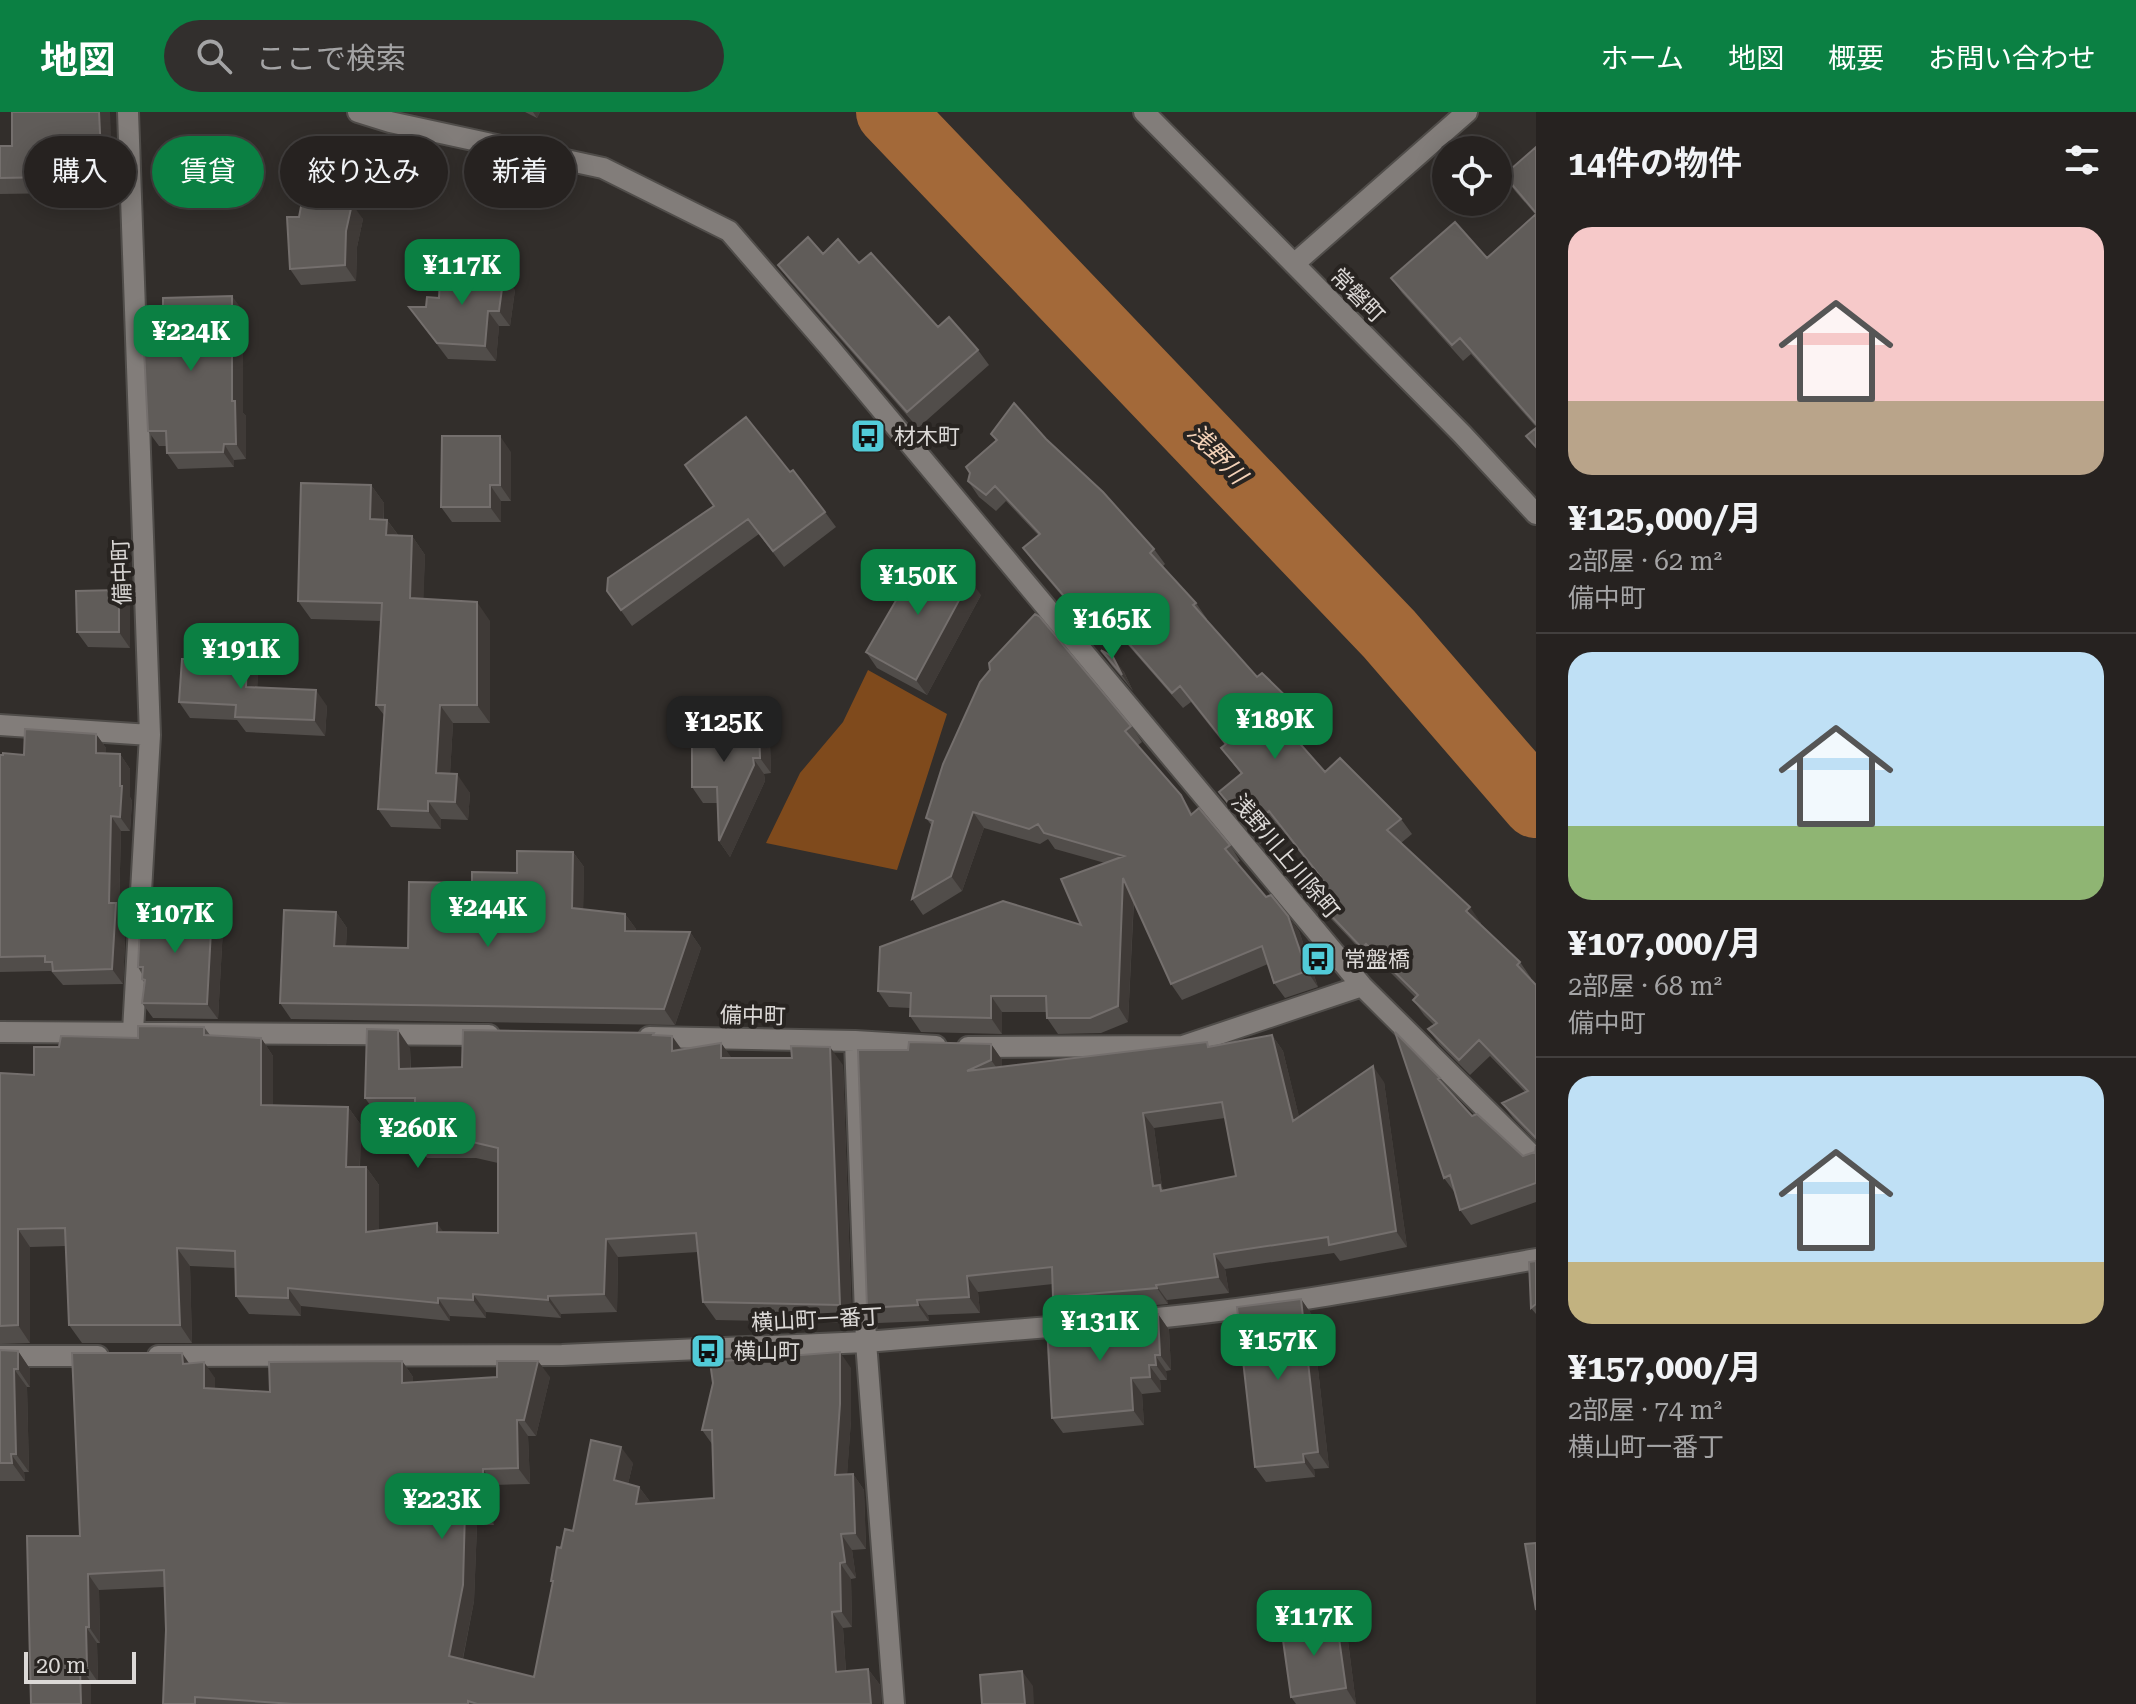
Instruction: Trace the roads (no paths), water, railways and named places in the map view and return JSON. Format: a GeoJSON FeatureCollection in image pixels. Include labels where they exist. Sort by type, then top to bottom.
{"type":"FeatureCollection","features":[{"type":"Feature","properties":{"kind":"street","name":"備中町"},"geometry":{"type":"LineString","coordinates":[[128,112],[150,735],[133,1031]]}},
{"type":"Feature","properties":{"kind":"street","name":"浅野川上川除町"},"geometry":{"type":"LineString","coordinates":[[358,112],[390,122],[603,168],[729,231],[1362,986],[1536,1159]]}},
{"type":"Feature","properties":{"kind":"street","name":"常磐町"},"geometry":{"type":"LineString","coordinates":[[1144,112],[1462,434],[1536,514]]}},
{"type":"Feature","properties":{"kind":"street"},"geometry":{"type":"LineString","coordinates":[[1294,264],[1467,112]]}},
{"type":"Feature","properties":{"kind":"street"},"geometry":{"type":"LineString","coordinates":[[0,725],[150,735]]}},
{"type":"Feature","properties":{"kind":"street","name":"備中町"},"geometry":{"type":"LineString","coordinates":[[621,1037],[855,1041],[954,1047],[1183,1046],[1362,986]]}},
{"type":"Feature","properties":{"kind":"street"},"geometry":{"type":"LineString","coordinates":[[0,1032],[511,1035]]}},
{"type":"Feature","properties":{"kind":"street"},"geometry":{"type":"LineString","coordinates":[[855,1041],[866,1342],[894,1704]]}},
{"type":"Feature","properties":{"kind":"street"},"geometry":{"type":"LineString","coordinates":[[1118,1321],[1181,1316],[1366,1290],[1536,1259]]}},
{"type":"Feature","properties":{"kind":"street","name":"横山町一番丁"},"geometry":{"type":"LineString","coordinates":[[0,1356],[562,1355],[866,1342],[1086,1324]]}},
{"type":"Feature","properties":{"kind":"waterway","name":"浅野川"},"geometry":{"type":"LineString","coordinates":[[890,112],[1389,634],[1536,804]]}},
{"type":"Feature","properties":{"kind":"place","name":"材木町"},"geometry":{"type":"Point","coordinates":[868,436]}},
{"type":"Feature","properties":{"kind":"place","name":"常盤橋"},"geometry":{"type":"Point","coordinates":[1318,959]}},
{"type":"Feature","properties":{"kind":"place","name":"横山町"},"geometry":{"type":"Point","coordinates":[708,1351]}}]}
